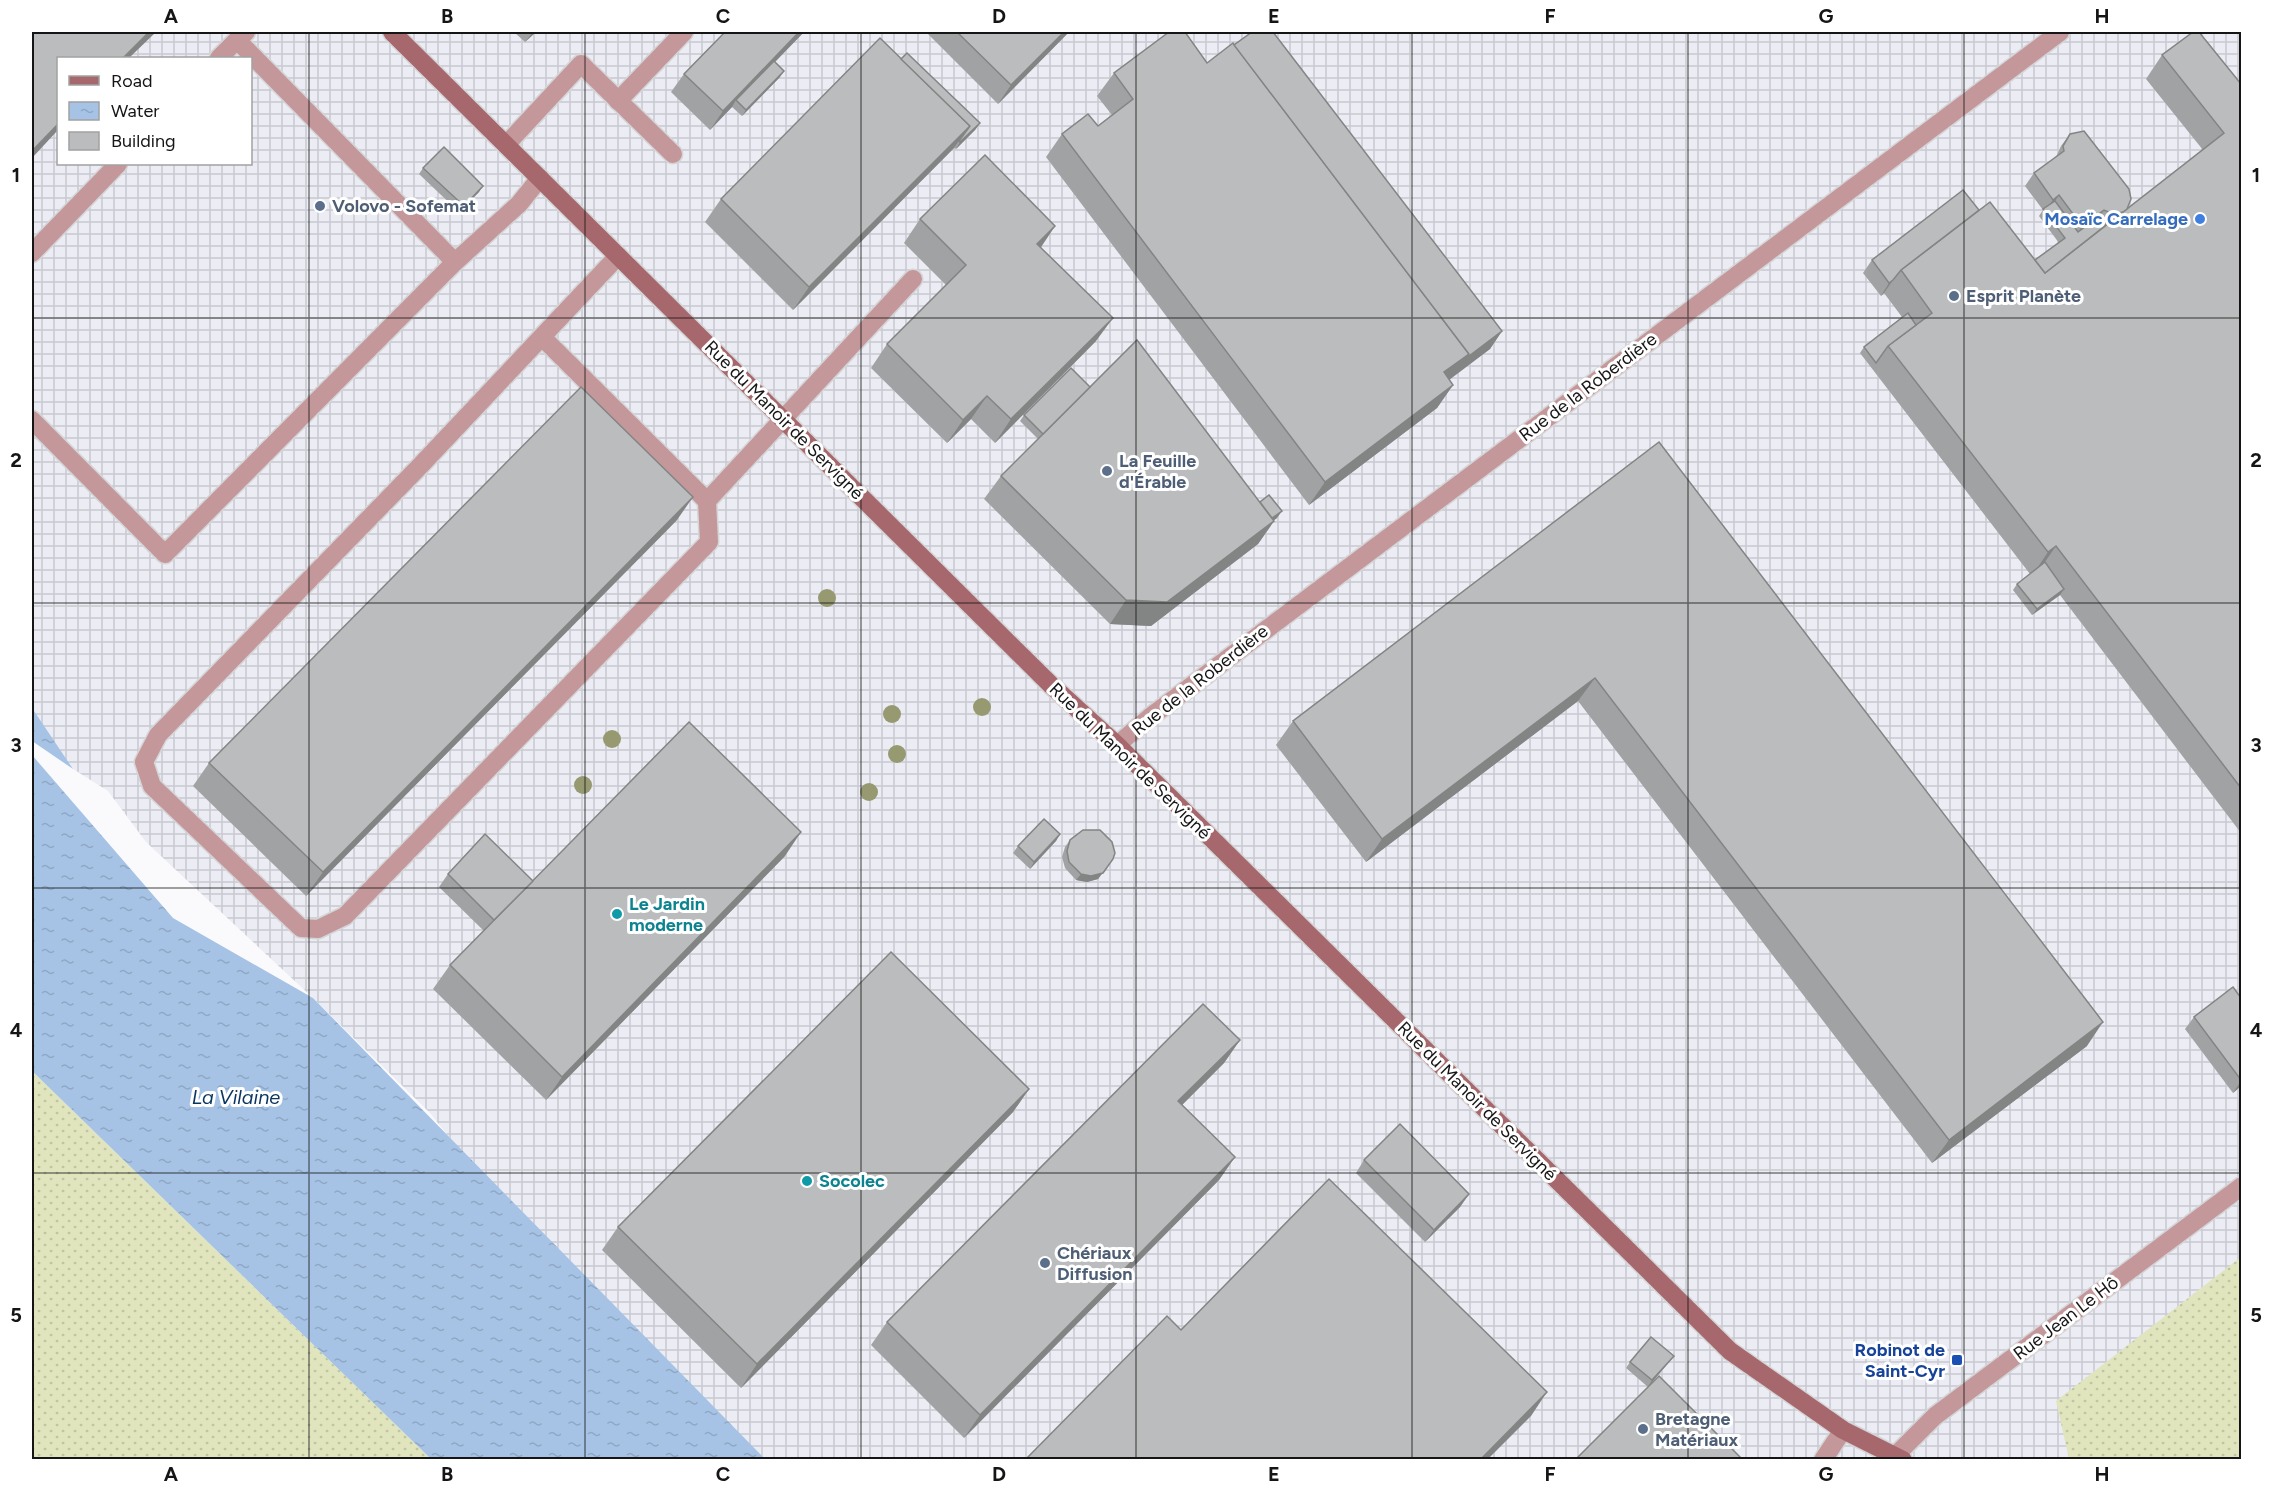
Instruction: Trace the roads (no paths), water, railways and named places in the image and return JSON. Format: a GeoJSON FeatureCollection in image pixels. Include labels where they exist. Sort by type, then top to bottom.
{"type":"FeatureCollection","features":[{"type":"Feature","properties":{"kind":"street","name":"Rue du Manoir de Servigné"},"geometry":{"type":"LineString","coordinates":[[392,32],[1051,685],[1117,745],[1730,1351],[1843,1430],[1899,1458]]}},
{"type":"Feature","properties":{"kind":"street"},"geometry":{"type":"LineString","coordinates":[[618,101],[684,32]]}},
{"type":"Feature","properties":{"kind":"street","name":"Rue de la Roberdière"},"geometry":{"type":"LineString","coordinates":[[1117,745],[1159,710],[2060,32]]}},
{"type":"Feature","properties":{"kind":"street"},"geometry":{"type":"LineString","coordinates":[[220,57],[242,36],[455,262]]}},
{"type":"Feature","properties":{"kind":"street"},"geometry":{"type":"LineString","coordinates":[[506,144],[580,64],[673,154]]}},
{"type":"Feature","properties":{"kind":"street"},"geometry":{"type":"LineString","coordinates":[[32,254],[117,165]]}},
{"type":"Feature","properties":{"kind":"street"},"geometry":{"type":"LineString","coordinates":[[32,420],[165,554],[455,262],[519,204],[540,178]]}},
{"type":"Feature","properties":{"kind":"street"},"geometry":{"type":"LineString","coordinates":[[542,337],[707,501],[709,542],[345,916],[318,929],[301,928],[152,786],[144,762],[158,735],[618,256]]}},
{"type":"Feature","properties":{"kind":"street"},"geometry":{"type":"LineString","coordinates":[[707,501],[913,279]]}},
{"type":"Feature","properties":{"kind":"street","name":"Rue Jean Le Hô"},"geometry":{"type":"LineString","coordinates":[[1899,1458],[1935,1416],[2241,1186]]}},
{"type":"Feature","properties":{"kind":"street"},"geometry":{"type":"LineString","coordinates":[[1822,1460],[1843,1430]]}},
{"type":"Feature","properties":{"kind":"water"},"geometry":{"type":"Polygon","coordinates":[[[32,708],[73,769],[32,741],[32,708]]]}},
{"type":"Feature","properties":{"kind":"water","name":"La Vilaine"},"geometry":{"type":"Polygon","coordinates":[[[32,755],[173,918],[313,998],[765,1459],[431,1459],[32,1071],[32,755]]]}},
{"type":"Feature","properties":{"kind":"place","name":"Volovo - Sofemat"},"geometry":{"type":"Point","coordinates":[320,206]}},
{"type":"Feature","properties":{"kind":"place","name":"Mosaïc Carrelage"},"geometry":{"type":"Point","coordinates":[2200,219]}},
{"type":"Feature","properties":{"kind":"place","name":"Esprit Planète"},"geometry":{"type":"Point","coordinates":[1954,296]}},
{"type":"Feature","properties":{"kind":"place","name":"La Feuille d'Érable"},"geometry":{"type":"Point","coordinates":[1107,471]}},
{"type":"Feature","properties":{"kind":"place","name":"Le Jardin moderne"},"geometry":{"type":"Point","coordinates":[617,914]}},
{"type":"Feature","properties":{"kind":"place","name":"Socolec"},"geometry":{"type":"Point","coordinates":[807,1181]}},
{"type":"Feature","properties":{"kind":"place","name":"Chériaux Diffusion"},"geometry":{"type":"Point","coordinates":[1045,1263]}},
{"type":"Feature","properties":{"kind":"place","name":"Robinot de Saint-Cyr"},"geometry":{"type":"Point","coordinates":[1957,1360]}},
{"type":"Feature","properties":{"kind":"place","name":"Bretagne Matériaux"},"geometry":{"type":"Point","coordinates":[1643,1429]}}]}
